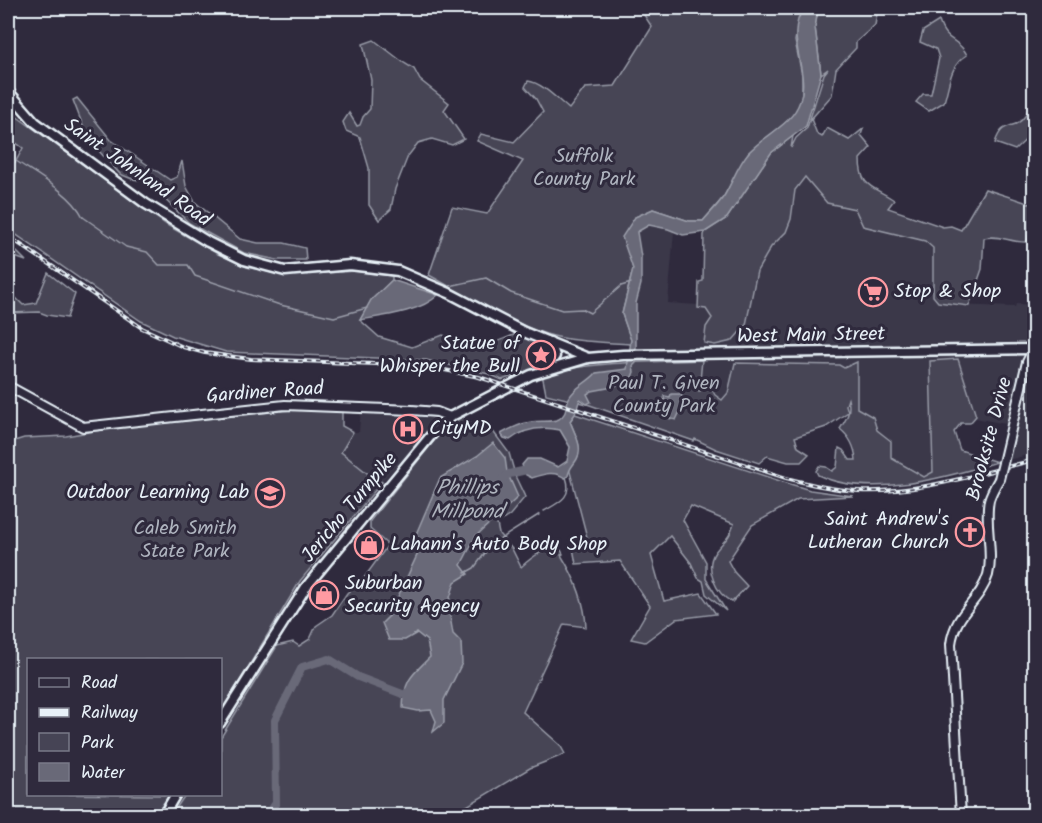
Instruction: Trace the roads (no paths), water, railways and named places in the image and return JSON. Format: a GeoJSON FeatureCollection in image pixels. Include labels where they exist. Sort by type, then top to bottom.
{"type":"FeatureCollection","features":[{"type":"Feature","properties":{"kind":"main road","name":"Saint Johnland Road"},"geometry":{"type":"LineString","coordinates":[[8,91],[35,122],[146,204],[208,242],[244,260],[285,271],[350,265],[398,271],[435,286],[524,332],[550,342],[573,350],[623,355]]}},
{"type":"Feature","properties":{"kind":"main road","name":"Saint Johnland Road"},"geometry":{"type":"LineString","coordinates":[[467,303],[588,358]]}},
{"type":"Feature","properties":{"kind":"main road"},"geometry":{"type":"LineString","coordinates":[[546,369],[555,356],[550,342]]}},
{"type":"Feature","properties":{"kind":"main road","name":"West Main Street"},"geometry":{"type":"LineString","coordinates":[[588,358],[623,355],[1034,349]]}},
{"type":"Feature","properties":{"kind":"main road"},"geometry":{"type":"LineString","coordinates":[[570,363],[574,359],[573,350]]}},
{"type":"Feature","properties":{"kind":"main road","name":"Jericho Turnpike"},"geometry":{"type":"LineString","coordinates":[[222,720],[306,587],[426,441],[450,417],[501,389],[546,369],[588,358]]}},
{"type":"Feature","properties":{"kind":"main road"},"geometry":{"type":"LineString","coordinates":[[163,816],[175,796]]}},
{"type":"Feature","properties":{"kind":"street","name":"Brooksite Drive"},"geometry":{"type":"LineString","coordinates":[[961,816],[951,644],[954,628],[967,606],[983,587],[988,575],[990,497],[999,479],[1027,362],[1034,349]]}},
{"type":"Feature","properties":{"kind":"street","name":"Gardiner Road"},"geometry":{"type":"LineString","coordinates":[[8,386],[82,427],[285,405],[412,410],[437,412],[450,417]]}},
{"type":"Feature","properties":{"kind":"water"},"geometry":{"type":"Polygon","coordinates":[[[804,8],[821,8],[818,10],[815,27],[821,74],[806,126],[771,153],[727,218],[705,232],[683,235],[649,225],[637,232],[641,257],[641,284],[636,303],[636,363],[633,366],[632,377],[613,387],[587,394],[591,402],[587,404],[580,399],[570,421],[578,440],[579,454],[568,476],[565,478],[557,474],[549,474],[532,478],[526,475],[522,465],[527,459],[540,459],[558,467],[567,461],[570,447],[560,430],[534,429],[510,440],[501,434],[534,421],[559,419],[565,412],[572,394],[596,373],[627,369],[631,340],[622,314],[633,269],[622,237],[635,217],[653,209],[689,221],[703,221],[724,196],[749,152],[785,123],[796,109],[800,101],[802,78],[796,30],[798,19],[804,8]]]}},
{"type":"Feature","properties":{"kind":"water"},"geometry":{"type":"Polygon","coordinates":[[[392,280],[438,295],[422,306],[391,315],[360,320],[371,300],[392,280]]]}},
{"type":"Feature","properties":{"kind":"water"},"geometry":{"type":"Polygon","coordinates":[[[671,394],[681,394],[684,403],[676,420],[667,418],[664,396],[670,397],[671,394]]]}},
{"type":"Feature","properties":{"kind":"water","name":"Phillips Millpond"},"geometry":{"type":"Polygon","coordinates":[[[493,443],[505,458],[507,472],[518,497],[476,536],[461,565],[468,574],[455,582],[448,604],[453,634],[461,642],[462,663],[444,700],[444,723],[433,732],[436,721],[431,710],[418,711],[403,708],[405,691],[410,679],[430,657],[427,641],[417,633],[405,640],[389,640],[382,623],[389,616],[418,553],[416,534],[440,478],[477,456],[493,443]]]}},
{"type":"Feature","properties":{"kind":"waterway"},"geometry":{"type":"LineString","coordinates":[[16,161],[63,193],[83,217],[126,247],[147,252],[159,265],[188,265],[195,276],[280,305],[334,317],[367,308]]}},
{"type":"Feature","properties":{"kind":"waterway"},"geometry":{"type":"LineString","coordinates":[[445,287],[486,278],[511,293],[562,310],[582,309],[590,313],[621,286],[631,283]]}},
{"type":"Feature","properties":{"kind":"waterway"},"geometry":{"type":"LineString","coordinates":[[501,480],[509,474],[531,469]]}},
{"type":"Feature","properties":{"kind":"waterway"},"geometry":{"type":"LineString","coordinates":[[544,511],[564,498],[568,489],[566,477]]}},
{"type":"Feature","properties":{"kind":"waterway"},"geometry":{"type":"LineString","coordinates":[[465,573],[474,568],[491,545],[540,514]]}},
{"type":"Feature","properties":{"kind":"waterway"},"geometry":{"type":"LineString","coordinates":[[267,816],[276,803],[275,720],[302,667],[329,659],[358,677],[405,695],[410,690]]}},
{"type":"Feature","properties":{"kind":"railway"},"geometry":{"type":"LineString","coordinates":[[8,236],[142,328],[183,347],[205,353],[251,359],[425,366],[479,377],[786,478],[840,489],[880,491],[925,486],[1034,460]]}},
{"type":"Feature","properties":{"kind":"place","name":"Stop & Shop"},"geometry":{"type":"Point","coordinates":[873,292]}},
{"type":"Feature","properties":{"kind":"place","name":"Statue of Whisper the Bull"},"geometry":{"type":"Point","coordinates":[541,355]}},
{"type":"Feature","properties":{"kind":"place","name":"CityMD"},"geometry":{"type":"Point","coordinates":[408,429]}},
{"type":"Feature","properties":{"kind":"place","name":"Outdoor Learning Lab"},"geometry":{"type":"Point","coordinates":[270,493]}},
{"type":"Feature","properties":{"kind":"place","name":"Saint Andrew's Lutheran Church"},"geometry":{"type":"Point","coordinates":[970,532]}},
{"type":"Feature","properties":{"kind":"place","name":"Lahann's Auto Body Shop"},"geometry":{"type":"Point","coordinates":[369,545]}},
{"type":"Feature","properties":{"kind":"place","name":"Suburban Security Agency"},"geometry":{"type":"Point","coordinates":[324,595]}},
{"type":"Feature","properties":{"kind":"park label","name":"Suffolk County Park"},"geometry":{"type":"Point","coordinates":[584,168]}},
{"type":"Feature","properties":{"kind":"park label","name":"Paul T. Given County Park"},"geometry":{"type":"Point","coordinates":[664,396]}},
{"type":"Feature","properties":{"kind":"park label","name":"Caleb Smith State Park"},"geometry":{"type":"Point","coordinates":[185,540]}}]}
